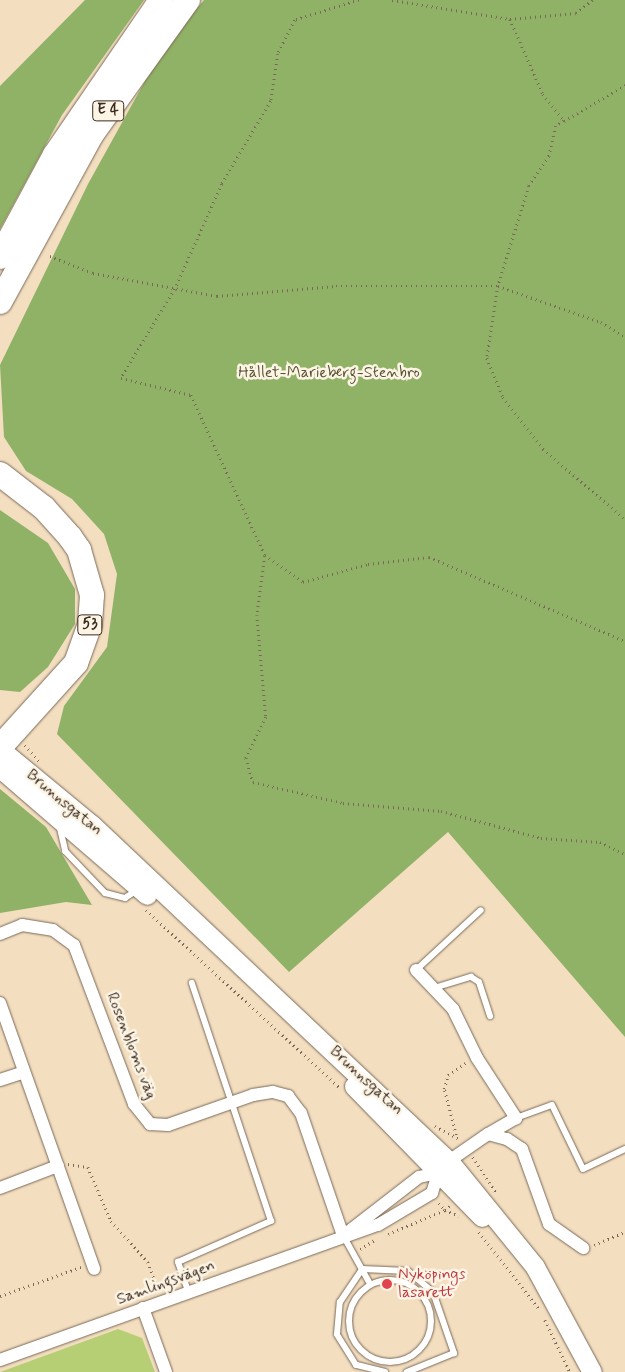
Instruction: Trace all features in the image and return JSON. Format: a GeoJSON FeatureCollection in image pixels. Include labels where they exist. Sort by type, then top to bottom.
{"type":"FeatureCollection","features":[{"type":"Feature","properties":{"kind":"highway","name":"E 4"},"geometry":{"type":"LineString","coordinates":[[0,257],[55,155],[161,0]]}},
{"type":"Feature","properties":{"kind":"highway","name":"E 4"},"geometry":{"type":"LineString","coordinates":[[0,302],[92,134],[188,0]]}},
{"type":"Feature","properties":{"kind":"highway"},"geometry":{"type":"LineString","coordinates":[[0,474],[26,496]]}},
{"type":"Feature","properties":{"kind":"highway","name":"53"},"geometry":{"type":"LineString","coordinates":[[0,488],[26,496],[59,522],[79,550],[92,596],[90,624],[67,678],[0,748]]}},
{"type":"Feature","properties":{"kind":"main road","name":"Brunnsgatan"},"geometry":{"type":"LineString","coordinates":[[0,748],[140,888],[443,1167],[534,1267],[592,1372]]}},
{"type":"Feature","properties":{"kind":"main road","name":"Brunnsgatan"},"geometry":{"type":"LineString","coordinates":[[0,768],[140,888]]}},
{"type":"Feature","properties":{"kind":"street","name":"Rosenbloms väg"},"geometry":{"type":"LineString","coordinates":[[0,934],[22,925],[52,930],[74,944],[134,1104],[150,1124],[168,1125],[234,1102],[273,1092],[288,1096],[301,1113],[343,1236]]}},
{"type":"Feature","properties":{"kind":"street"},"geometry":{"type":"LineString","coordinates":[[416,970],[453,1009],[477,1058],[516,1118]]}},
{"type":"Feature","properties":{"kind":"street"},"geometry":{"type":"LineString","coordinates":[[0,1003],[93,1266]]}},
{"type":"Feature","properties":{"kind":"street"},"geometry":{"type":"LineString","coordinates":[[0,1080],[24,1072]]}},
{"type":"Feature","properties":{"kind":"street","name":"Samlingsvägen"},"geometry":{"type":"LineString","coordinates":[[343,1236],[419,1177],[443,1167],[488,1134],[516,1118]]}},
{"type":"Feature","properties":{"kind":"street"},"geometry":{"type":"LineString","coordinates":[[488,1134],[522,1149],[549,1224],[583,1248]]}},
{"type":"Feature","properties":{"kind":"street"},"geometry":{"type":"LineString","coordinates":[[0,1188],[58,1166]]}},
{"type":"Feature","properties":{"kind":"street"},"geometry":{"type":"LineString","coordinates":[[432,1193],[443,1167]]}},
{"type":"Feature","properties":{"kind":"street","name":"Samlingsvägen"},"geometry":{"type":"LineString","coordinates":[[0,1360],[343,1236],[378,1226],[432,1193]]}},
{"type":"Feature","properties":{"kind":"street"},"geometry":{"type":"LineString","coordinates":[[143,1308],[166,1372]]}},
{"type":"Feature","properties":{"kind":"lane","name":"Brunnsgatan"},"geometry":{"type":"LineString","coordinates":[[59,820],[62,845],[83,872],[105,893],[116,898],[140,888]]}},
{"type":"Feature","properties":{"kind":"lane"},"geometry":{"type":"LineString","coordinates":[[416,970],[481,910]]}},
{"type":"Feature","properties":{"kind":"lane"},"geometry":{"type":"LineString","coordinates":[[434,988],[471,977],[479,982],[490,1016]]}},
{"type":"Feature","properties":{"kind":"lane"},"geometry":{"type":"LineString","coordinates":[[188,1291],[178,1262],[271,1221],[234,1102],[192,983]]}},
{"type":"Feature","properties":{"kind":"lane"},"geometry":{"type":"LineString","coordinates":[[516,1118],[552,1105],[583,1169],[625,1149]]}},
{"type":"Feature","properties":{"kind":"lane"},"geometry":{"type":"LineString","coordinates":[[343,1236],[370,1284]]}},
{"type":"Feature","properties":{"kind":"lane"},"geometry":{"type":"LineString","coordinates":[[362,1269],[340,1302],[337,1334],[356,1365],[385,1372]]}},
{"type":"Feature","properties":{"kind":"lane"},"geometry":{"type":"LineString","coordinates":[[362,1269],[408,1271],[433,1292],[454,1353],[407,1372]]}},
{"type":"Feature","properties":{"kind":"lane"},"geometry":{"type":"LineString","coordinates":[[382,1279],[408,1283],[427,1302],[428,1334],[407,1358],[379,1361],[356,1345],[348,1318],[358,1292],[370,1284],[382,1279]]}},
{"type":"Feature","properties":{"kind":"path"},"geometry":{"type":"LineString","coordinates":[[359,0],[295,20],[278,54],[271,101],[222,184],[174,288],[121,378],[190,395],[265,555],[303,582],[368,564],[429,557],[625,641]]}},
{"type":"Feature","properties":{"kind":"path"},"geometry":{"type":"LineString","coordinates":[[392,0],[510,19],[576,13],[592,0]]}},
{"type":"Feature","properties":{"kind":"path"},"geometry":{"type":"LineString","coordinates":[[510,19],[544,94],[564,122]]}},
{"type":"Feature","properties":{"kind":"path"},"geometry":{"type":"LineString","coordinates":[[625,85],[556,126],[549,156],[529,186],[498,286],[487,358],[503,397],[544,449],[625,519]]}},
{"type":"Feature","properties":{"kind":"path"},"geometry":{"type":"LineString","coordinates":[[50,256],[92,274],[217,296],[336,286],[498,286],[601,322],[625,337]]}},
{"type":"Feature","properties":{"kind":"path"},"geometry":{"type":"LineString","coordinates":[[265,555],[257,615],[266,717],[246,758],[253,782],[343,803],[441,811],[541,838],[600,842],[625,854]]}},
{"type":"Feature","properties":{"kind":"path"},"geometry":{"type":"LineString","coordinates":[[140,888],[346,1095]]}},
{"type":"Feature","properties":{"kind":"path"},"geometry":{"type":"LineString","coordinates":[[456,1137],[444,1089],[456,1066],[477,1058]]}},
{"type":"Feature","properties":{"kind":"path"},"geometry":{"type":"LineString","coordinates":[[58,1166],[74,1162],[88,1167],[111,1221],[148,1262],[162,1301]]}},
{"type":"Feature","properties":{"kind":"path"},"geometry":{"type":"LineString","coordinates":[[352,1251],[445,1210],[488,1175]]}},
{"type":"Feature","properties":{"kind":"path"},"geometry":{"type":"LineString","coordinates":[[432,1193],[445,1210],[469,1220]]}},
{"type":"Feature","properties":{"kind":"path"},"geometry":{"type":"LineString","coordinates":[[474,1226],[540,1312],[570,1372]]}},
{"type":"Feature","properties":{"kind":"path"},"geometry":{"type":"LineString","coordinates":[[583,1248],[625,1232]]}},
{"type":"Feature","properties":{"kind":"path"},"geometry":{"type":"LineString","coordinates":[[0,1296],[93,1266]]}},
{"type":"Feature","properties":{"kind":"green space"},"geometry":{"type":"Polygon","coordinates":[[[85,0],[144,0],[62,115],[0,229],[0,86],[85,0]]]}},
{"type":"Feature","properties":{"kind":"green space","name":"Hållet-Marieberg-Stenbro"},"geometry":{"type":"Polygon","coordinates":[[[204,0],[625,0],[625,1037],[448,832],[289,972],[57,734],[64,706],[107,647],[117,574],[104,534],[72,499],[26,471],[4,437],[0,365],[88,184],[160,54],[204,0]]]}},
{"type":"Feature","properties":{"kind":"green space"},"geometry":{"type":"Polygon","coordinates":[[[0,510],[48,543],[75,589],[75,624],[48,667],[20,692],[0,690],[0,510]]]}},
{"type":"Feature","properties":{"kind":"green space"},"geometry":{"type":"Polygon","coordinates":[[[0,789],[46,827],[92,905],[66,902],[0,913],[0,789]]]}},
{"type":"Feature","properties":{"kind":"green space"},"geometry":{"type":"Polygon","coordinates":[[[118,1329],[142,1338],[155,1372],[0,1372],[118,1329]]]}},
{"type":"Feature","properties":{"kind":"place","name":"Nyköpings lasarett"},"geometry":{"type":"Point","coordinates":[387,1284]}}]}
